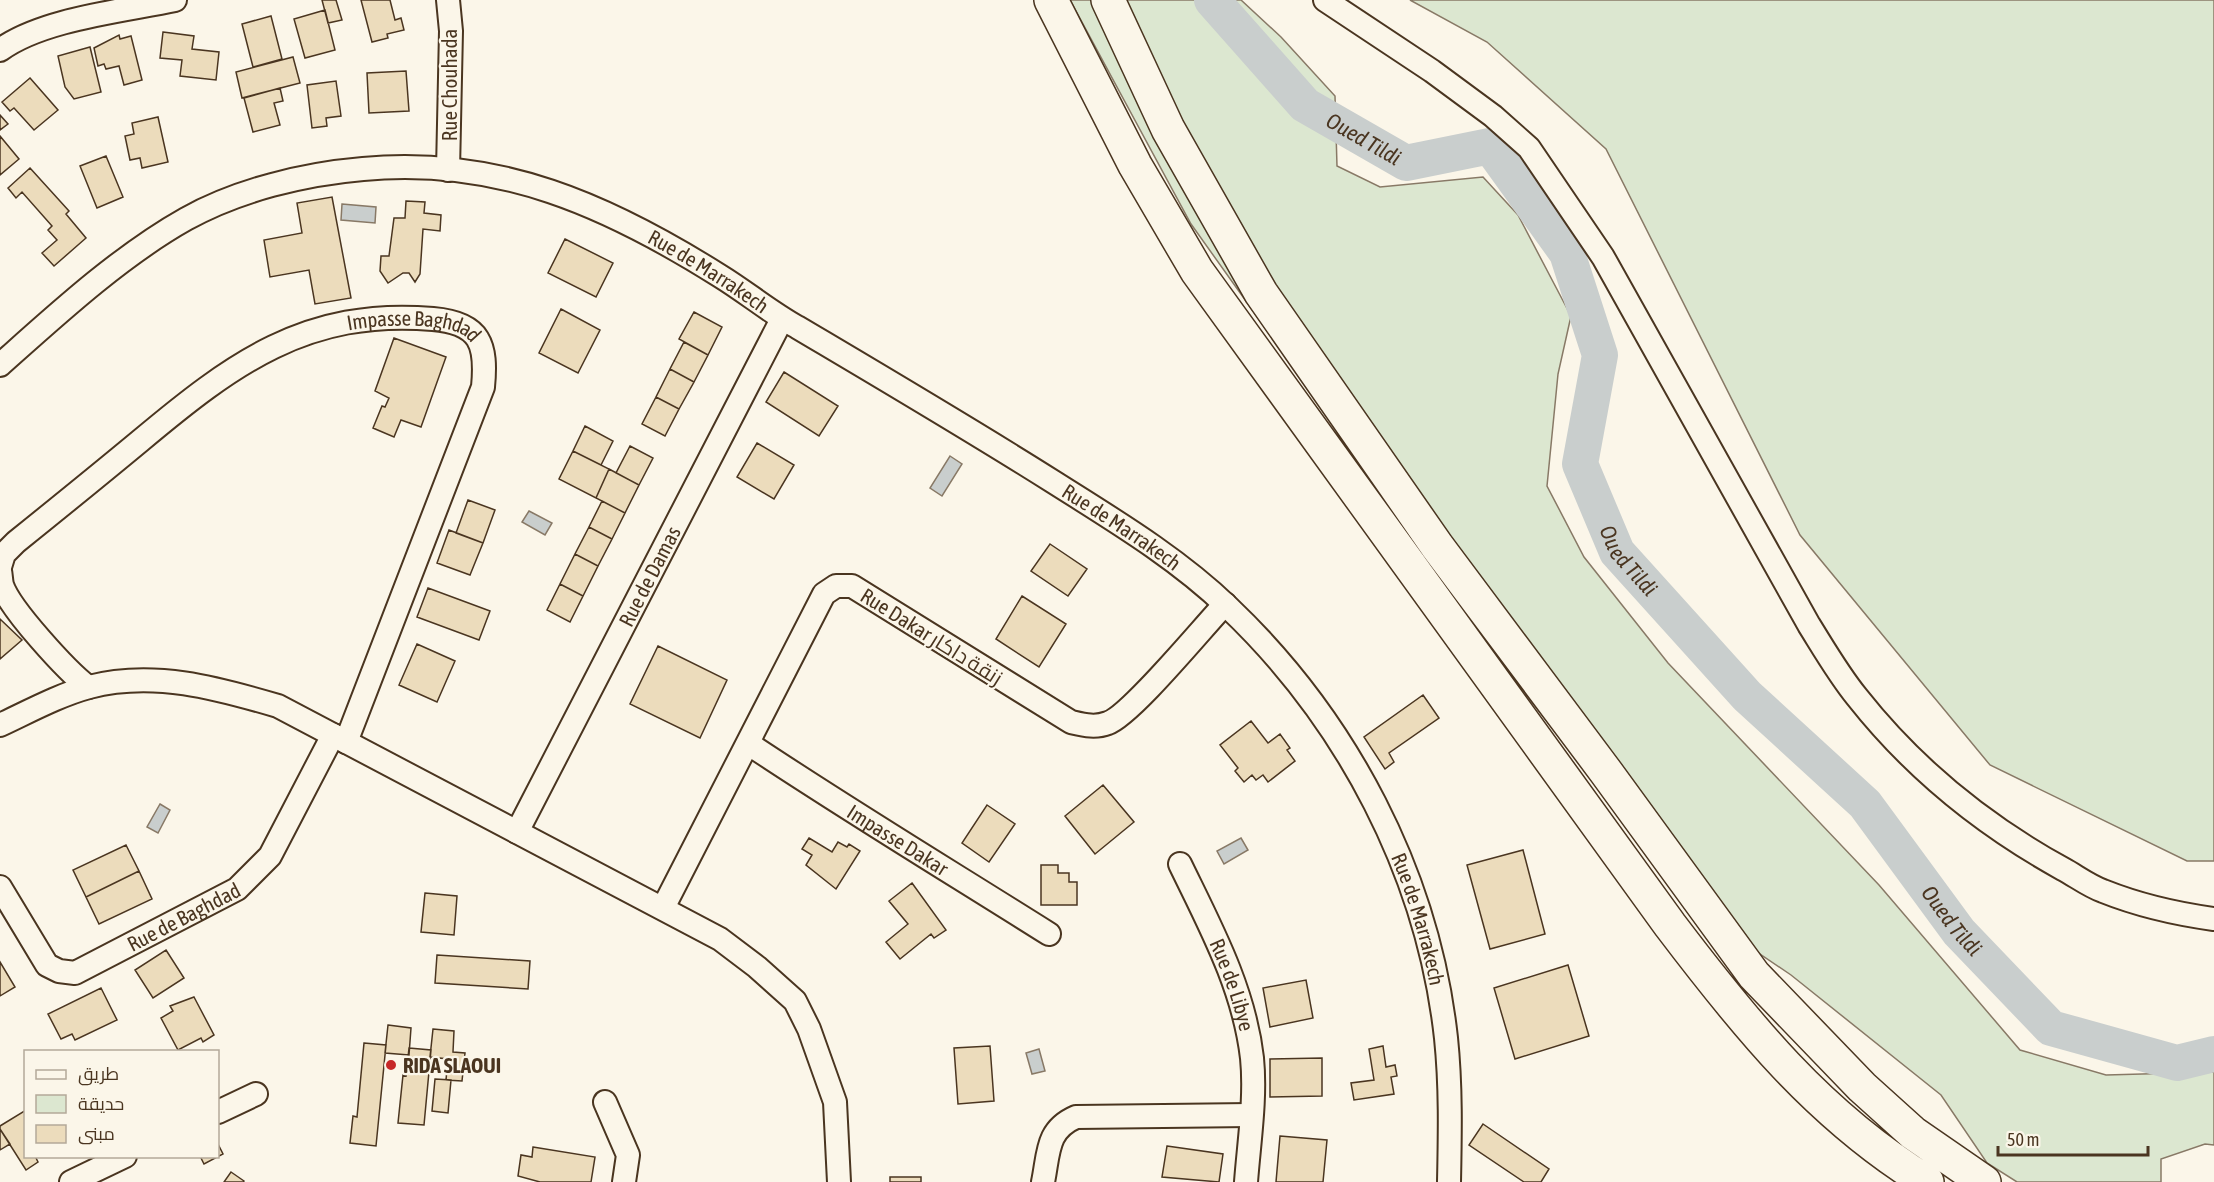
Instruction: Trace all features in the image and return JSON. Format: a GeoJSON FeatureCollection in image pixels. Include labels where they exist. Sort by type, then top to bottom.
{"type":"FeatureCollection","features":[{"type":"Feature","properties":{"kind":"highway"},"geometry":{"type":"LineString","coordinates":[[1052,0],[1135,165],[1197,272],[1670,925],[1735,1012],[1811,1094],[1894,1162],[1927,1182]]}},
{"type":"Feature","properties":{"kind":"highway"},"geometry":{"type":"LineString","coordinates":[[1108,0],[1168,129],[1261,293],[1437,546],[1754,975],[1862,1086],[1913,1132],[1984,1182]]}},
{"type":"Feature","properties":{"kind":"street"},"geometry":{"type":"LineString","coordinates":[[0,50],[21,36],[52,26],[175,0]]}},
{"type":"Feature","properties":{"kind":"street","name":"Rue Chouhada"},"geometry":{"type":"LineString","coordinates":[[448,0],[451,31],[448,170]]}},
{"type":"Feature","properties":{"kind":"street"},"geometry":{"type":"LineString","coordinates":[[1324,0],[1432,71],[1493,116],[1530,148],[1603,257],[1809,625],[1837,670],[1879,723],[1930,774],[1983,820],[2049,861],[2102,891],[2161,909],[2214,919]]}},
{"type":"Feature","properties":{"kind":"street","name":"Rue de Marrakech"},"geometry":{"type":"LineString","coordinates":[[0,365],[65,308],[143,248],[186,219],[228,200],[321,174],[368,168],[448,170],[494,174],[575,198],[616,216],[723,277],[782,319],[921,400],[1124,526],[1225,604],[1275,656],[1316,706],[1346,752],[1386,825],[1410,885],[1432,958],[1446,1034],[1450,1089],[1449,1182]]}},
{"type":"Feature","properties":{"kind":"street","name":"Impasse Baghdad"},"geometry":{"type":"LineString","coordinates":[[88,687],[74,677],[14,605],[2,585],[0,569],[4,554],[198,394],[257,354],[294,336],[373,318],[441,320],[462,326],[481,341],[485,360],[483,387],[340,739]]}},
{"type":"Feature","properties":{"kind":"street","name":"Rue de Damas"},"geometry":{"type":"LineString","coordinates":[[517,832],[782,319]]}},
{"type":"Feature","properties":{"kind":"street","name":"Rue Dakar زنقة داكار"},"geometry":{"type":"LineString","coordinates":[[663,908],[824,594],[836,586],[852,586],[1071,722],[1091,727],[1109,723],[1129,708],[1225,604]]}},
{"type":"Feature","properties":{"kind":"street"},"geometry":{"type":"LineString","coordinates":[[0,725],[88,687],[129,681],[174,680],[220,689],[278,706],[720,939],[757,967],[795,1001],[809,1029],[835,1102],[839,1182]]}},
{"type":"Feature","properties":{"kind":"street","name":"Rue de Baghdad"},"geometry":{"type":"LineString","coordinates":[[0,887],[47,965],[59,971],[75,973],[237,889],[270,856],[340,739]]}},
{"type":"Feature","properties":{"kind":"street","name":"Impasse Dakar"},"geometry":{"type":"LineString","coordinates":[[749,744],[872,826],[981,889],[1049,934]]}},
{"type":"Feature","properties":{"kind":"street","name":"Rue de Libye"},"geometry":{"type":"LineString","coordinates":[[1180,864],[1218,942],[1236,987],[1252,1059],[1246,1182]]}},
{"type":"Feature","properties":{"kind":"street"},"geometry":{"type":"LineString","coordinates":[[219,1112],[256,1094]]}},
{"type":"Feature","properties":{"kind":"street"},"geometry":{"type":"LineString","coordinates":[[605,1102],[628,1155],[624,1182]]}},
{"type":"Feature","properties":{"kind":"street"},"geometry":{"type":"LineString","coordinates":[[1043,1182],[1051,1140],[1060,1124],[1076,1117],[1251,1115]]}},
{"type":"Feature","properties":{"kind":"street"},"geometry":{"type":"LineString","coordinates":[[71,1182],[121,1158]]}},
{"type":"Feature","properties":{"kind":"green space"},"geometry":{"type":"Polygon","coordinates":[[[1070,0],[1241,0],[1281,37],[1335,96],[1337,166],[1380,187],[1483,177],[1518,215],[1571,316],[1558,374],[1547,486],[1584,557],[1668,663],[1879,885],[2020,1050],[2106,1075],[2214,1072],[2214,1145],[2205,1144],[2161,1159],[2161,1182],[2017,1182],[1987,1163],[1941,1095],[1791,975],[1698,912],[1531,701],[1191,224],[1070,0]]]}},
{"type":"Feature","properties":{"kind":"green space"},"geometry":{"type":"Polygon","coordinates":[[[1410,0],[2214,0],[2214,861],[2187,861],[1990,765],[1800,535],[1606,149],[1487,42],[1410,0]]]}},
{"type":"Feature","properties":{"kind":"shaded area"},"geometry":{"type":"Polygon","coordinates":[[[342,204],[376,207],[375,223],[341,220],[342,204]]]}},
{"type":"Feature","properties":{"kind":"shaded area"},"geometry":{"type":"Polygon","coordinates":[[[950,456],[962,464],[942,496],[930,488],[950,456]]]}},
{"type":"Feature","properties":{"kind":"shaded area"},"geometry":{"type":"Polygon","coordinates":[[[529,511],[552,523],[545,535],[522,522],[529,511]]]}},
{"type":"Feature","properties":{"kind":"shaded area"},"geometry":{"type":"Polygon","coordinates":[[[160,804],[170,810],[158,833],[147,827],[160,804]]]}},
{"type":"Feature","properties":{"kind":"shaded area"},"geometry":{"type":"Polygon","coordinates":[[[1241,838],[1248,850],[1224,864],[1217,851],[1241,838]]]}},
{"type":"Feature","properties":{"kind":"shaded area"},"geometry":{"type":"Polygon","coordinates":[[[1039,1049],[1045,1071],[1032,1074],[1026,1053],[1039,1049]]]}},
{"type":"Feature","properties":{"kind":"building"},"geometry":{"type":"Polygon","coordinates":[[[322,0],[336,0],[342,20],[328,23],[322,0]]]}},
{"type":"Feature","properties":{"kind":"building"},"geometry":{"type":"Polygon","coordinates":[[[361,0],[390,0],[395,20],[401,18],[404,30],[387,34],[388,38],[372,42],[361,0]]]}},
{"type":"Feature","properties":{"kind":"building"},"geometry":{"type":"Polygon","coordinates":[[[325,10],[335,50],[305,58],[294,19],[325,10]]]}},
{"type":"Feature","properties":{"kind":"building"},"geometry":{"type":"Polygon","coordinates":[[[271,16],[282,59],[253,67],[242,24],[271,16]]]}},
{"type":"Feature","properties":{"kind":"building"},"geometry":{"type":"Polygon","coordinates":[[[163,32],[194,36],[192,49],[219,52],[216,80],[180,76],[182,60],[160,58],[163,32]]]}},
{"type":"Feature","properties":{"kind":"building"},"geometry":{"type":"Polygon","coordinates":[[[119,35],[120,39],[131,36],[142,80],[124,85],[119,66],[106,69],[104,64],[98,66],[94,48],[119,35]]]}},
{"type":"Feature","properties":{"kind":"building"},"geometry":{"type":"Polygon","coordinates":[[[90,47],[101,92],[74,99],[65,87],[58,56],[90,47]]]}},
{"type":"Feature","properties":{"kind":"building"},"geometry":{"type":"Polygon","coordinates":[[[293,57],[300,83],[242,98],[236,72],[293,57]]]}},
{"type":"Feature","properties":{"kind":"building"},"geometry":{"type":"Polygon","coordinates":[[[406,71],[409,111],[369,113],[367,73],[406,71]]]}},
{"type":"Feature","properties":{"kind":"building"},"geometry":{"type":"Polygon","coordinates":[[[30,78],[58,110],[34,130],[14,108],[10,111],[2,102],[30,78]]]}},
{"type":"Feature","properties":{"kind":"building"},"geometry":{"type":"Polygon","coordinates":[[[336,81],[341,116],[326,118],[327,126],[312,128],[307,85],[336,81]]]}},
{"type":"Feature","properties":{"kind":"building"},"geometry":{"type":"Polygon","coordinates":[[[280,88],[283,101],[274,103],[280,125],[253,132],[244,98],[280,88]]]}},
{"type":"Feature","properties":{"kind":"building"},"geometry":{"type":"Polygon","coordinates":[[[0,115],[8,124],[0,130],[0,115]]]}},
{"type":"Feature","properties":{"kind":"building"},"geometry":{"type":"Polygon","coordinates":[[[158,117],[168,162],[142,168],[140,158],[130,160],[125,136],[134,134],[132,123],[158,117]]]}},
{"type":"Feature","properties":{"kind":"building"},"geometry":{"type":"Polygon","coordinates":[[[0,136],[19,159],[0,175],[0,136]]]}},
{"type":"Feature","properties":{"kind":"building"},"geometry":{"type":"Polygon","coordinates":[[[106,156],[123,197],[97,208],[80,166],[106,156]]]}},
{"type":"Feature","properties":{"kind":"building"},"geometry":{"type":"Polygon","coordinates":[[[30,168],[69,211],[66,214],[86,238],[54,266],[42,253],[57,240],[48,230],[52,226],[22,192],[16,198],[8,188],[30,168]]]}},
{"type":"Feature","properties":{"kind":"building"},"geometry":{"type":"Polygon","coordinates":[[[332,197],[351,298],[315,304],[309,270],[270,277],[264,240],[302,233],[297,203],[332,197]]]}},
{"type":"Feature","properties":{"kind":"building"},"geometry":{"type":"Polygon","coordinates":[[[406,201],[425,202],[424,213],[441,215],[440,231],[423,229],[420,274],[415,282],[409,273],[403,273],[388,283],[380,271],[381,256],[389,256],[394,218],[405,218],[406,201]]]}},
{"type":"Feature","properties":{"kind":"building"},"geometry":{"type":"Polygon","coordinates":[[[565,239],[613,263],[596,297],[548,273],[565,239]]]}},
{"type":"Feature","properties":{"kind":"building"},"geometry":{"type":"Polygon","coordinates":[[[561,309],[600,330],[578,373],[539,353],[561,309]]]}},
{"type":"Feature","properties":{"kind":"building"},"geometry":{"type":"Polygon","coordinates":[[[694,312],[722,327],[708,355],[679,339],[694,312]]]}},
{"type":"Feature","properties":{"kind":"building"},"geometry":{"type":"Polygon","coordinates":[[[394,338],[446,357],[421,427],[401,420],[394,437],[373,428],[382,406],[385,407],[389,398],[375,391],[394,338]]]}},
{"type":"Feature","properties":{"kind":"building"},"geometry":{"type":"Polygon","coordinates":[[[684,342],[708,355],[694,382],[670,369],[684,342]]]}},
{"type":"Feature","properties":{"kind":"building"},"geometry":{"type":"Polygon","coordinates":[[[670,369],[694,382],[679,409],[656,397],[670,369]]]}},
{"type":"Feature","properties":{"kind":"building"},"geometry":{"type":"Polygon","coordinates":[[[784,372],[838,406],[819,436],[766,402],[784,372]]]}},
{"type":"Feature","properties":{"kind":"building"},"geometry":{"type":"Polygon","coordinates":[[[656,397],[679,409],[665,436],[642,424],[656,397]]]}},
{"type":"Feature","properties":{"kind":"building"},"geometry":{"type":"Polygon","coordinates":[[[585,426],[613,441],[601,465],[573,451],[585,426]]]}},
{"type":"Feature","properties":{"kind":"building"},"geometry":{"type":"Polygon","coordinates":[[[757,443],[794,465],[774,499],[737,477],[757,443]]]}},
{"type":"Feature","properties":{"kind":"building"},"geometry":{"type":"Polygon","coordinates":[[[630,446],[653,458],[639,485],[616,473],[630,446]]]}},
{"type":"Feature","properties":{"kind":"building"},"geometry":{"type":"Polygon","coordinates":[[[573,451],[609,469],[596,498],[559,479],[573,451]]]}},
{"type":"Feature","properties":{"kind":"building"},"geometry":{"type":"Polygon","coordinates":[[[609,469],[639,485],[625,513],[596,498],[609,469]]]}},
{"type":"Feature","properties":{"kind":"building"},"geometry":{"type":"Polygon","coordinates":[[[468,500],[495,510],[483,543],[456,533],[468,500]]]}},
{"type":"Feature","properties":{"kind":"building"},"geometry":{"type":"Polygon","coordinates":[[[602,501],[625,513],[612,539],[589,527],[602,501]]]}},
{"type":"Feature","properties":{"kind":"building"},"geometry":{"type":"Polygon","coordinates":[[[589,527],[612,539],[598,566],[575,554],[589,527]]]}},
{"type":"Feature","properties":{"kind":"building"},"geometry":{"type":"Polygon","coordinates":[[[449,530],[483,543],[470,575],[437,563],[449,530]]]}},
{"type":"Feature","properties":{"kind":"building"},"geometry":{"type":"Polygon","coordinates":[[[1050,544],[1087,569],[1068,596],[1031,571],[1050,544]]]}},
{"type":"Feature","properties":{"kind":"building"},"geometry":{"type":"Polygon","coordinates":[[[575,554],[598,566],[583,596],[560,584],[575,554]]]}},
{"type":"Feature","properties":{"kind":"building"},"geometry":{"type":"Polygon","coordinates":[[[560,584],[583,596],[570,622],[547,610],[560,584]]]}},
{"type":"Feature","properties":{"kind":"building"},"geometry":{"type":"Polygon","coordinates":[[[428,588],[490,611],[479,640],[417,617],[428,588]]]}},
{"type":"Feature","properties":{"kind":"building"},"geometry":{"type":"Polygon","coordinates":[[[1022,596],[1066,624],[1039,667],[996,639],[1022,596]]]}},
{"type":"Feature","properties":{"kind":"building"},"geometry":{"type":"Polygon","coordinates":[[[0,619],[22,640],[0,659],[0,619]]]}},
{"type":"Feature","properties":{"kind":"building"},"geometry":{"type":"Polygon","coordinates":[[[417,644],[455,661],[437,702],[399,685],[417,644]]]}},
{"type":"Feature","properties":{"kind":"building"},"geometry":{"type":"Polygon","coordinates":[[[658,646],[727,680],[700,738],[630,704],[658,646]]]}},
{"type":"Feature","properties":{"kind":"building"},"geometry":{"type":"Polygon","coordinates":[[[1423,695],[1439,718],[1389,753],[1394,762],[1385,769],[1364,737],[1423,695]]]}},
{"type":"Feature","properties":{"kind":"building"},"geometry":{"type":"Polygon","coordinates":[[[1251,721],[1268,743],[1280,734],[1290,748],[1287,750],[1295,761],[1268,782],[1263,775],[1256,780],[1252,775],[1244,782],[1235,771],[1238,768],[1220,745],[1251,721]]]}},
{"type":"Feature","properties":{"kind":"building"},"geometry":{"type":"Polygon","coordinates":[[[1103,785],[1134,822],[1095,854],[1065,816],[1103,785]]]}},
{"type":"Feature","properties":{"kind":"building"},"geometry":{"type":"Polygon","coordinates":[[[987,805],[1015,824],[989,862],[962,843],[987,805]]]}},
{"type":"Feature","properties":{"kind":"building"},"geometry":{"type":"Polygon","coordinates":[[[809,838],[832,852],[838,842],[847,847],[849,844],[860,851],[836,889],[806,865],[812,855],[802,849],[809,838]]]}},
{"type":"Feature","properties":{"kind":"building"},"geometry":{"type":"Polygon","coordinates":[[[126,845],[139,871],[86,897],[73,870],[126,845]]]}},
{"type":"Feature","properties":{"kind":"building"},"geometry":{"type":"Polygon","coordinates":[[[1523,850],[1545,934],[1490,949],[1467,865],[1523,850]]]}},
{"type":"Feature","properties":{"kind":"building"},"geometry":{"type":"Polygon","coordinates":[[[1041,865],[1058,865],[1058,873],[1069,873],[1069,882],[1077,882],[1077,905],[1041,905],[1041,865]]]}},
{"type":"Feature","properties":{"kind":"building"},"geometry":{"type":"Polygon","coordinates":[[[139,871],[152,899],[99,924],[86,897],[139,871]]]}},
{"type":"Feature","properties":{"kind":"building"},"geometry":{"type":"Polygon","coordinates":[[[912,883],[946,930],[934,938],[931,934],[900,959],[886,942],[908,924],[889,901],[912,883]]]}},
{"type":"Feature","properties":{"kind":"building"},"geometry":{"type":"Polygon","coordinates":[[[425,893],[457,896],[454,935],[421,932],[425,893]]]}},
{"type":"Feature","properties":{"kind":"building"},"geometry":{"type":"Polygon","coordinates":[[[166,950],[184,978],[153,998],[135,970],[166,950]]]}},
{"type":"Feature","properties":{"kind":"building"},"geometry":{"type":"Polygon","coordinates":[[[437,955],[530,961],[528,989],[435,983],[437,955]]]}},
{"type":"Feature","properties":{"kind":"building"},"geometry":{"type":"Polygon","coordinates":[[[0,962],[15,987],[0,996],[0,962]]]}},
{"type":"Feature","properties":{"kind":"building"},"geometry":{"type":"Polygon","coordinates":[[[1568,965],[1589,1036],[1515,1059],[1494,988],[1568,965]]]}},
{"type":"Feature","properties":{"kind":"building"},"geometry":{"type":"Polygon","coordinates":[[[1306,980],[1313,1018],[1270,1027],[1263,988],[1306,980]]]}},
{"type":"Feature","properties":{"kind":"building"},"geometry":{"type":"Polygon","coordinates":[[[101,988],[117,1020],[75,1040],[72,1034],[61,1039],[48,1014],[101,988]]]}},
{"type":"Feature","properties":{"kind":"building"},"geometry":{"type":"Polygon","coordinates":[[[194,997],[214,1035],[203,1042],[201,1038],[178,1050],[161,1018],[173,1011],[170,1006],[194,997]]]}},
{"type":"Feature","properties":{"kind":"building"},"geometry":{"type":"Polygon","coordinates":[[[388,1025],[411,1028],[409,1055],[385,1053],[388,1025]]]}},
{"type":"Feature","properties":{"kind":"building"},"geometry":{"type":"Polygon","coordinates":[[[433,1029],[454,1031],[453,1052],[465,1053],[462,1081],[446,1080],[448,1059],[430,1057],[433,1029]]]}},
{"type":"Feature","properties":{"kind":"building"},"geometry":{"type":"Polygon","coordinates":[[[364,1043],[386,1045],[376,1146],[350,1143],[353,1116],[357,1117],[364,1043]]]}},
{"type":"Feature","properties":{"kind":"building"},"geometry":{"type":"Polygon","coordinates":[[[990,1046],[994,1101],[958,1104],[954,1048],[990,1046]]]}},
{"type":"Feature","properties":{"kind":"building"},"geometry":{"type":"Polygon","coordinates":[[[1383,1046],[1386,1067],[1395,1065],[1397,1076],[1391,1077],[1394,1094],[1354,1100],[1351,1083],[1374,1080],[1369,1049],[1383,1046]]]}},
{"type":"Feature","properties":{"kind":"building"},"geometry":{"type":"Polygon","coordinates":[[[409,1048],[431,1050],[424,1125],[398,1123],[403,1075],[406,1076],[409,1048]]]}},
{"type":"Feature","properties":{"kind":"building"},"geometry":{"type":"Polygon","coordinates":[[[1322,1058],[1322,1096],[1270,1097],[1270,1059],[1322,1058]]]}},
{"type":"Feature","properties":{"kind":"building"},"geometry":{"type":"Polygon","coordinates":[[[435,1079],[451,1080],[448,1113],[432,1111],[435,1079]]]}},
{"type":"Feature","properties":{"kind":"building"},"geometry":{"type":"Polygon","coordinates":[[[24,1111],[24,1158],[36,1158],[38,1162],[26,1170],[0,1126],[24,1111]]]}},
{"type":"Feature","properties":{"kind":"building"},"geometry":{"type":"Polygon","coordinates":[[[1483,1124],[1549,1169],[1541,1182],[1524,1182],[1469,1145],[1483,1124]]]}},
{"type":"Feature","properties":{"kind":"building"},"geometry":{"type":"Polygon","coordinates":[[[0,1129],[10,1144],[0,1150],[0,1129]]]}},
{"type":"Feature","properties":{"kind":"building"},"geometry":{"type":"Polygon","coordinates":[[[1280,1136],[1327,1140],[1323,1182],[1276,1182],[1280,1136]]]}},
{"type":"Feature","properties":{"kind":"building"},"geometry":{"type":"Polygon","coordinates":[[[1167,1146],[1223,1154],[1219,1182],[1162,1177],[1167,1146]]]}},
{"type":"Feature","properties":{"kind":"building"},"geometry":{"type":"Polygon","coordinates":[[[533,1147],[595,1157],[591,1182],[540,1182],[518,1176],[521,1155],[532,1157],[533,1147]]]}},
{"type":"Feature","properties":{"kind":"building"},"geometry":{"type":"Polygon","coordinates":[[[201,1158],[215,1158],[204,1164],[201,1158]]]}},
{"type":"Feature","properties":{"kind":"building"},"geometry":{"type":"Polygon","coordinates":[[[231,1172],[244,1181],[224,1182],[231,1172]]]}},
{"type":"Feature","properties":{"kind":"building"},"geometry":{"type":"Polygon","coordinates":[[[890,1177],[921,1177],[921,1182],[890,1182],[890,1177]]]}},
{"type":"Feature","properties":{"kind":"waterway","name":"Oued Tildi"},"geometry":{"type":"LineString","coordinates":[[1212,0],[1305,105],[1406,163],[1490,146],[1567,253],[1600,355],[1580,464],[1617,552],[1747,696],[1865,804],[1959,932],[2051,1028],[2177,1063],[2214,1054]]}},
{"type":"Feature","properties":{"kind":"place","name":"RIDA SLAOUI"},"geometry":{"type":"Point","coordinates":[391,1065]}}]}
